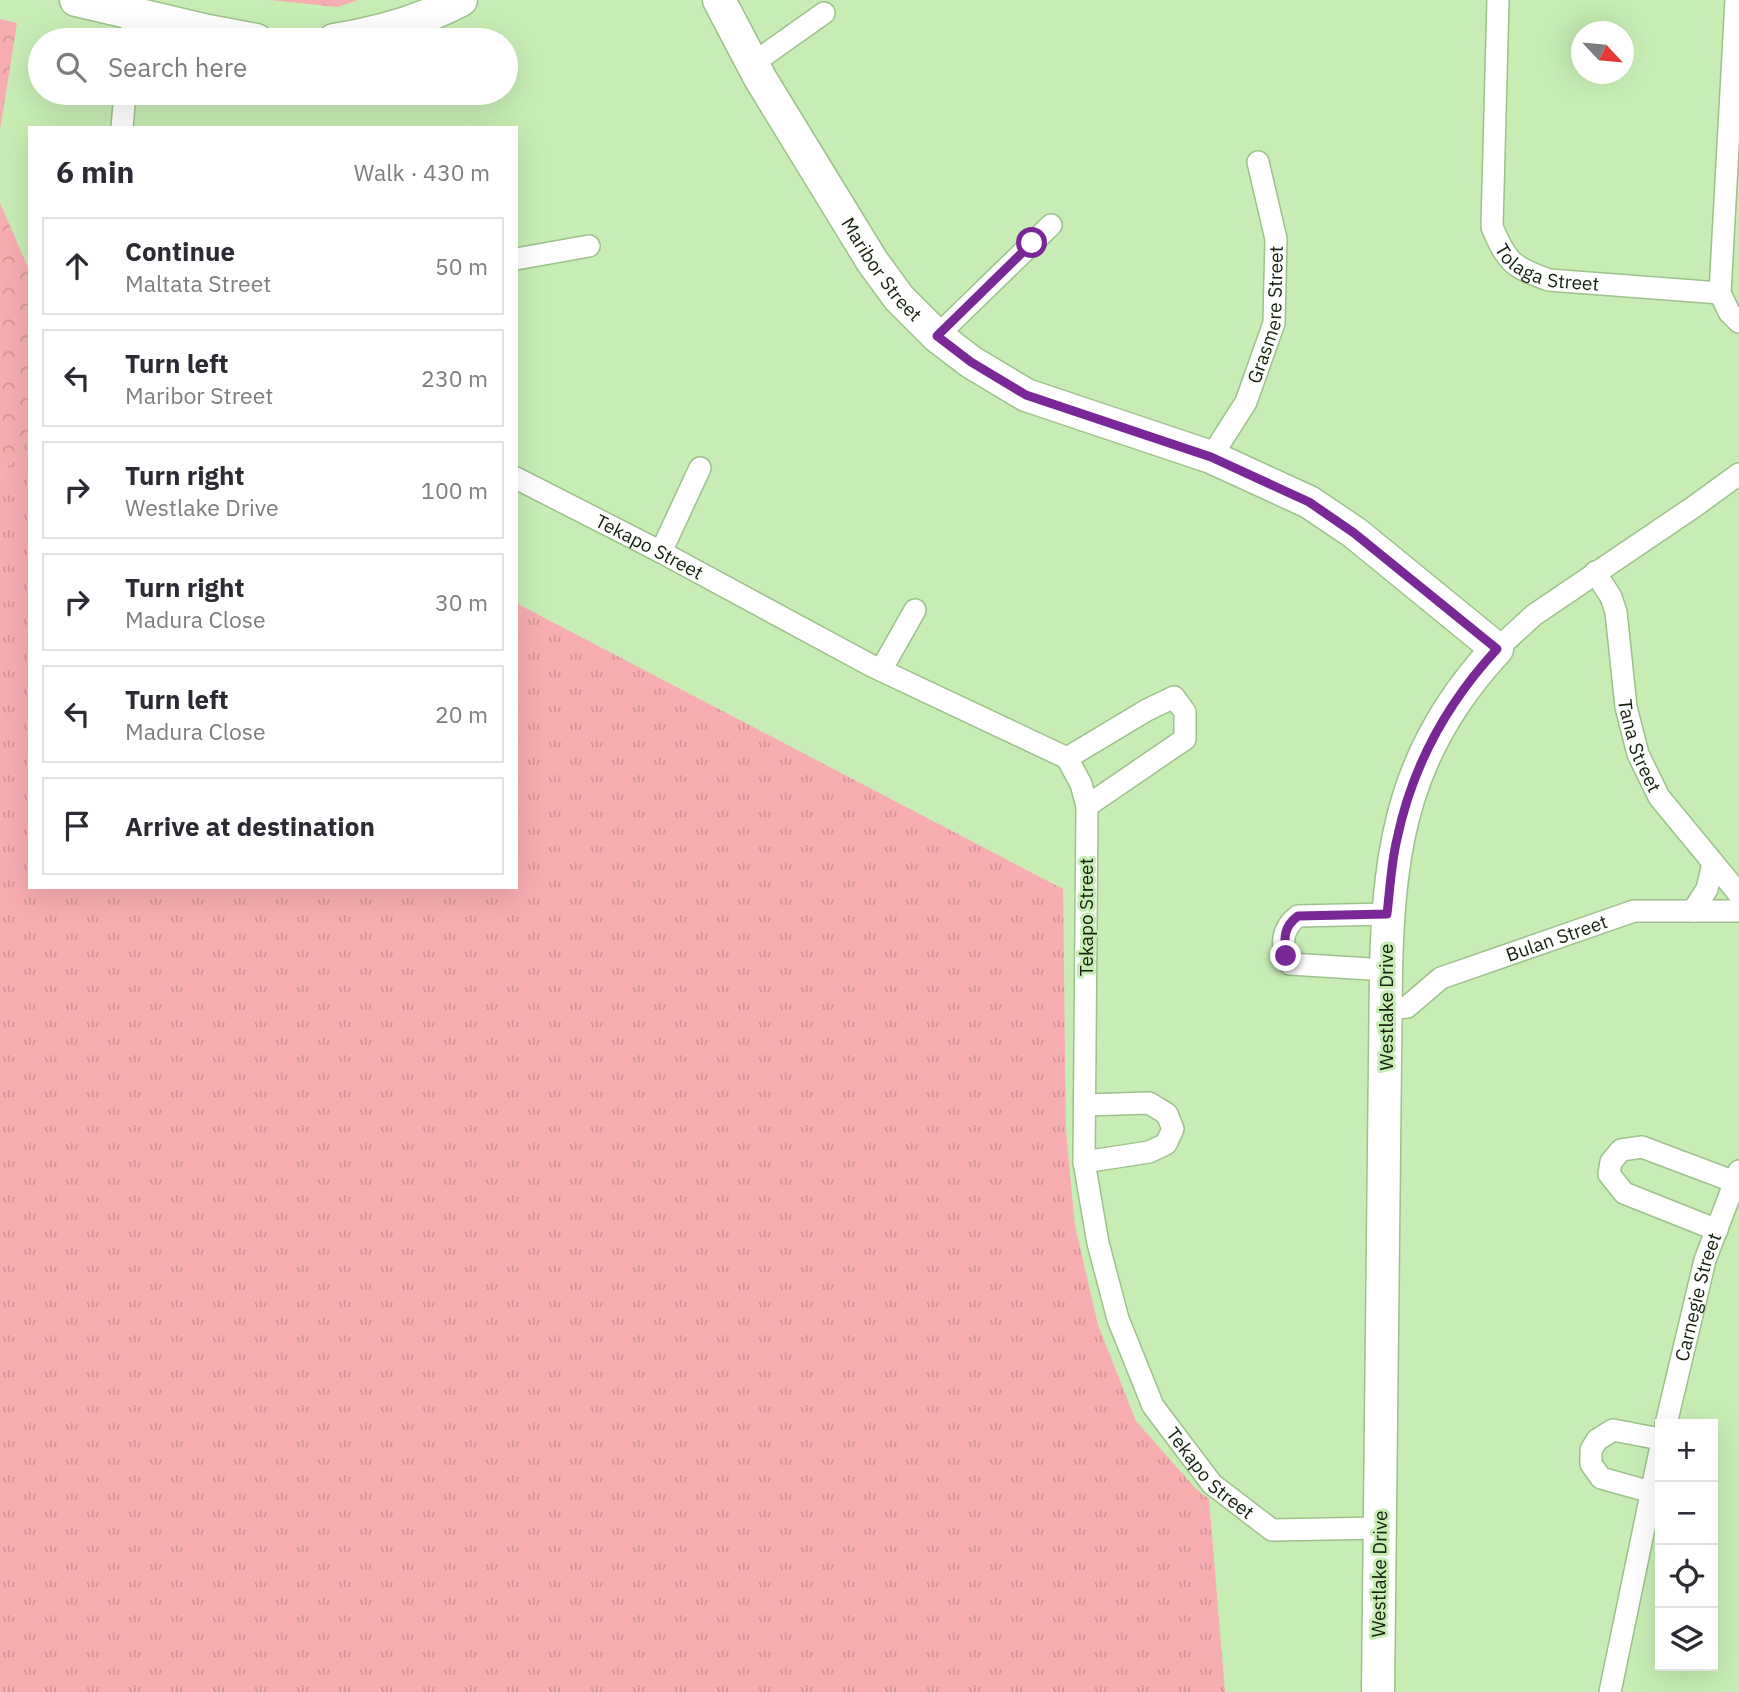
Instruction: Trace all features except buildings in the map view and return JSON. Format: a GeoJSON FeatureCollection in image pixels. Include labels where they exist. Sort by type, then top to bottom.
{"type":"FeatureCollection","features":[{"type":"Feature","properties":{"kind":"street"},"geometry":{"type":"LineString","coordinates":[[76,0],[133,27]]}},
{"type":"Feature","properties":{"kind":"street"},"geometry":{"type":"LineString","coordinates":[[391,28],[436,13],[461,0]]}},
{"type":"Feature","properties":{"kind":"street","name":"Maribor Street"},"geometry":{"type":"LineString","coordinates":[[719,0],[752,64],[873,261],[899,298],[937,336],[971,362],[1026,395],[1211,457],[1309,502],[1354,533],[1497,649]]}},
{"type":"Feature","properties":{"kind":"street","name":"Tolaga Street"},"geometry":{"type":"LineString","coordinates":[[1498,0],[1492,227],[1504,256],[1524,271],[1549,280],[1720,293]]}},
{"type":"Feature","properties":{"kind":"street"},"geometry":{"type":"LineString","coordinates":[[1736,0],[1720,293],[1729,312],[1739,322]]}},
{"type":"Feature","properties":{"kind":"street"},"geometry":{"type":"LineString","coordinates":[[752,64],[824,13]]}},
{"type":"Feature","properties":{"kind":"street"},"geometry":{"type":"LineString","coordinates":[[122,126],[123,105]]}},
{"type":"Feature","properties":{"kind":"street","name":"Grasmere Street"},"geometry":{"type":"LineString","coordinates":[[1211,457],[1246,402],[1274,323],[1276,239],[1258,162]]}},
{"type":"Feature","properties":{"kind":"street"},"geometry":{"type":"LineString","coordinates":[[937,336],[1051,225]]}},
{"type":"Feature","properties":{"kind":"street"},"geometry":{"type":"LineString","coordinates":[[518,259],[589,246]]}},
{"type":"Feature","properties":{"kind":"street"},"geometry":{"type":"LineString","coordinates":[[661,552],[700,468]]}},
{"type":"Feature","properties":{"kind":"street","name":"Westlake Drive"},"geometry":{"type":"LineString","coordinates":[[1378,1692],[1387,914],[1396,840],[1414,780],[1428,747],[1446,714],[1482,665],[1534,615],[1739,474]]}},
{"type":"Feature","properties":{"kind":"street","name":"Tekapo Street"},"geometry":{"type":"LineString","coordinates":[[518,479],[881,670],[1067,758],[1081,784],[1087,806],[1084,1162],[1098,1243],[1123,1332],[1153,1406],[1212,1484],[1272,1530],[1380,1528]]}},
{"type":"Feature","properties":{"kind":"street","name":"Tana Street"},"geometry":{"type":"LineString","coordinates":[[1595,572],[1611,597],[1616,612],[1626,707],[1638,754],[1659,797],[1739,894]]}},
{"type":"Feature","properties":{"kind":"street"},"geometry":{"type":"LineString","coordinates":[[881,670],[915,610]]}},
{"type":"Feature","properties":{"kind":"street"},"geometry":{"type":"LineString","coordinates":[[1067,758],[1147,709],[1174,697],[1185,712],[1185,739],[1087,806]]}},
{"type":"Feature","properties":{"kind":"street"},"geometry":{"type":"LineString","coordinates":[[1693,911],[1707,889],[1713,863]]}},
{"type":"Feature","properties":{"kind":"street","name":"Bulan Street"},"geometry":{"type":"LineString","coordinates":[[1387,1009],[1407,1007],[1441,978],[1634,911],[1739,911]]}},
{"type":"Feature","properties":{"kind":"street"},"geometry":{"type":"LineString","coordinates":[[1386,970],[1290,964],[1286,956],[1284,937],[1289,923],[1298,916],[1387,914]]}},
{"type":"Feature","properties":{"kind":"street"},"geometry":{"type":"LineString","coordinates":[[1084,1162],[1149,1152],[1166,1144],[1173,1129],[1167,1114],[1149,1103],[1086,1105]]}},
{"type":"Feature","properties":{"kind":"street"},"geometry":{"type":"LineString","coordinates":[[1717,1230],[1624,1193],[1609,1174],[1611,1162],[1621,1150],[1643,1147],[1737,1176]]}},
{"type":"Feature","properties":{"kind":"street","name":"Carnegie Street"},"geometry":{"type":"LineString","coordinates":[[1667,1419],[1705,1260],[1737,1176]]}},
{"type":"Feature","properties":{"kind":"street"},"geometry":{"type":"LineString","coordinates":[[1651,1492],[1601,1478],[1591,1464],[1591,1450],[1597,1440],[1613,1430],[1655,1438]]}},
{"type":"Feature","properties":{"kind":"street"},"geometry":{"type":"LineString","coordinates":[[1610,1692],[1655,1474]]}},
{"type":"Feature","properties":{"kind":"green space"},"geometry":{"type":"Polygon","coordinates":[[[270,0],[358,0],[338,7],[270,0]]]}},
{"type":"Feature","properties":{"kind":"green space"},"geometry":{"type":"Polygon","coordinates":[[[0,19],[17,23],[0,130],[0,19]]]}},
{"type":"Feature","properties":{"kind":"green space"},"geometry":{"type":"Polygon","coordinates":[[[0,203],[28,267],[28,437],[0,478],[0,203]]]}},
{"type":"Feature","properties":{"kind":"green space"},"geometry":{"type":"Polygon","coordinates":[[[28,437],[28,889],[518,889],[518,604],[1063,889],[1066,1132],[1075,1226],[1098,1325],[1136,1421],[1196,1489],[1209,1499],[1225,1692],[0,1692],[0,478],[28,437]]]}},
{"type":"Feature","properties":{"kind":"route"},"geometry":{"type":"LineString","coordinates":[[1032,243],[937,336],[971,362],[1026,395],[1211,457],[1309,502],[1354,533],[1497,649],[1457,698],[1441,723],[1414,780],[1396,840],[1387,914],[1298,916],[1289,923],[1284,937],[1286,956]]}}]}
